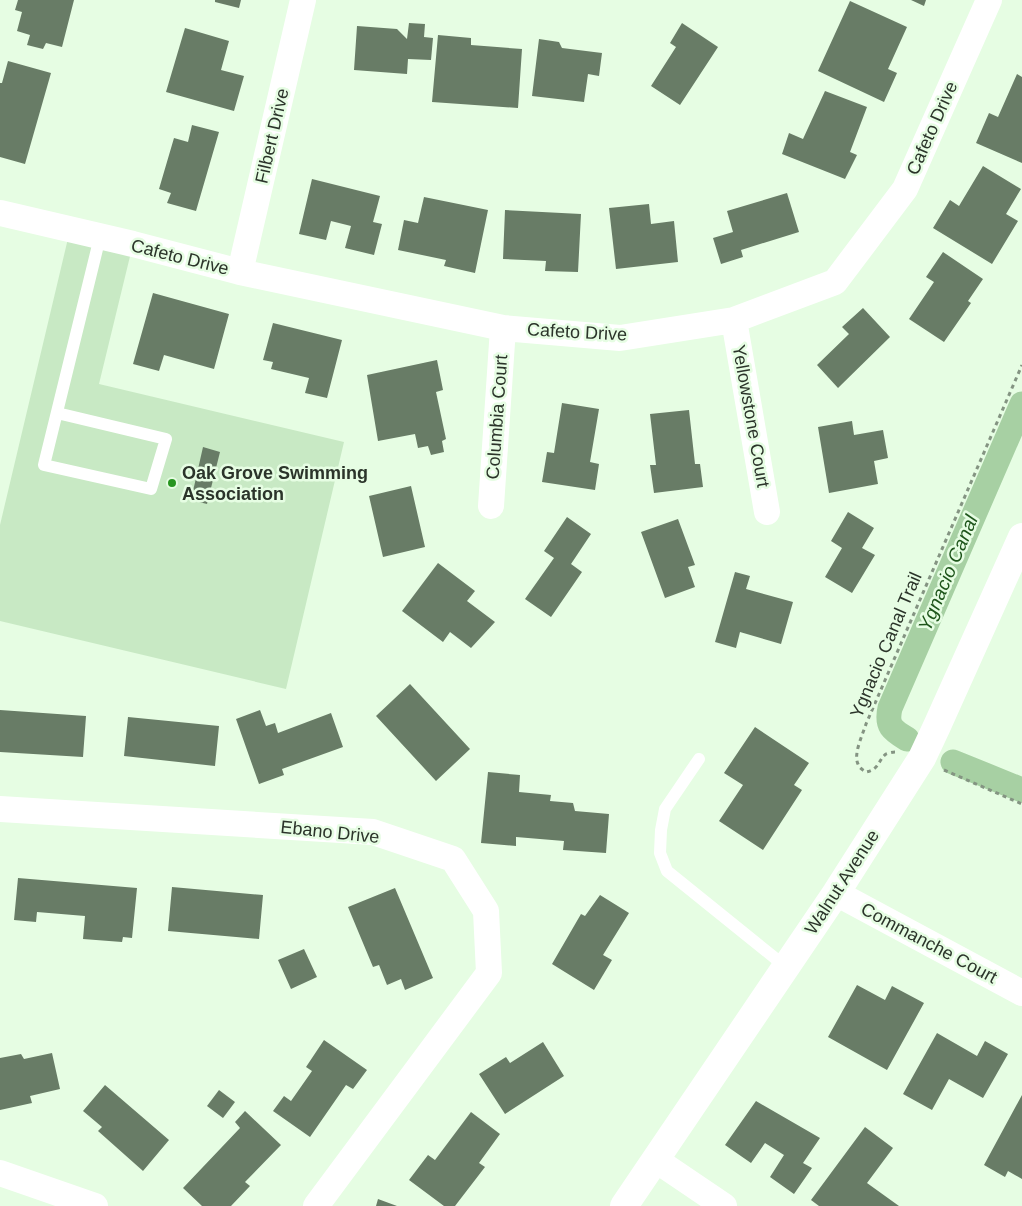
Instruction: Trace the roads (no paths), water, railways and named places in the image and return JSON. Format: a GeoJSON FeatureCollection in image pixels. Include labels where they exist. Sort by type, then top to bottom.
{"type":"FeatureCollection","features":[{"type":"Feature","properties":{"kind":"street","name":"Filbert Drive"},"geometry":{"type":"LineString","coordinates":[[240,272],[303,0]]}},
{"type":"Feature","properties":{"kind":"street","name":"Cafeto Drive"},"geometry":{"type":"LineString","coordinates":[[0,213],[240,272],[503,328],[620,338],[734,320],[835,282],[905,189],[989,0]]}},
{"type":"Feature","properties":{"kind":"street","name":"Yellowstone Court"},"geometry":{"type":"LineString","coordinates":[[734,320],[767,512]]}},
{"type":"Feature","properties":{"kind":"street","name":"Columbia Court"},"geometry":{"type":"LineString","coordinates":[[490,506],[503,328]]}},
{"type":"Feature","properties":{"kind":"street","name":"Walnut Avenue"},"geometry":{"type":"LineString","coordinates":[[624,1206],[836,893],[922,758],[1022,537]]}},
{"type":"Feature","properties":{"kind":"street","name":"Ebano Drive"},"geometry":{"type":"LineString","coordinates":[[0,809],[373,832],[453,859],[486,911],[489,973],[316,1206]]}},
{"type":"Feature","properties":{"kind":"street","name":"Commanche Court"},"geometry":{"type":"LineString","coordinates":[[836,893],[1022,993]]}},
{"type":"Feature","properties":{"kind":"street"},"geometry":{"type":"LineString","coordinates":[[656,1160],[724,1206]]}},
{"type":"Feature","properties":{"kind":"street"},"geometry":{"type":"LineString","coordinates":[[0,1173],[95,1206]]}},
{"type":"Feature","properties":{"kind":"lane"},"geometry":{"type":"LineString","coordinates":[[57,413],[166,439],[151,489],[44,465],[100,237]]}},
{"type":"Feature","properties":{"kind":"lane"},"geometry":{"type":"LineString","coordinates":[[699,759],[665,809],[661,830],[660,853],[667,871],[786,967]]}},
{"type":"Feature","properties":{"kind":"waterway","name":"Ygnacio Canal"},"geometry":{"type":"LineString","coordinates":[[907,739],[891,727],[889,719],[890,708],[1022,404]]}},
{"type":"Feature","properties":{"kind":"waterway","name":"Ygnacio Canal"},"geometry":{"type":"LineString","coordinates":[[953,762],[1022,790]]}},
{"type":"Feature","properties":{"kind":"place","name":"Oak Grove Swimming Association"},"geometry":{"type":"Point","coordinates":[172,483]}}]}
